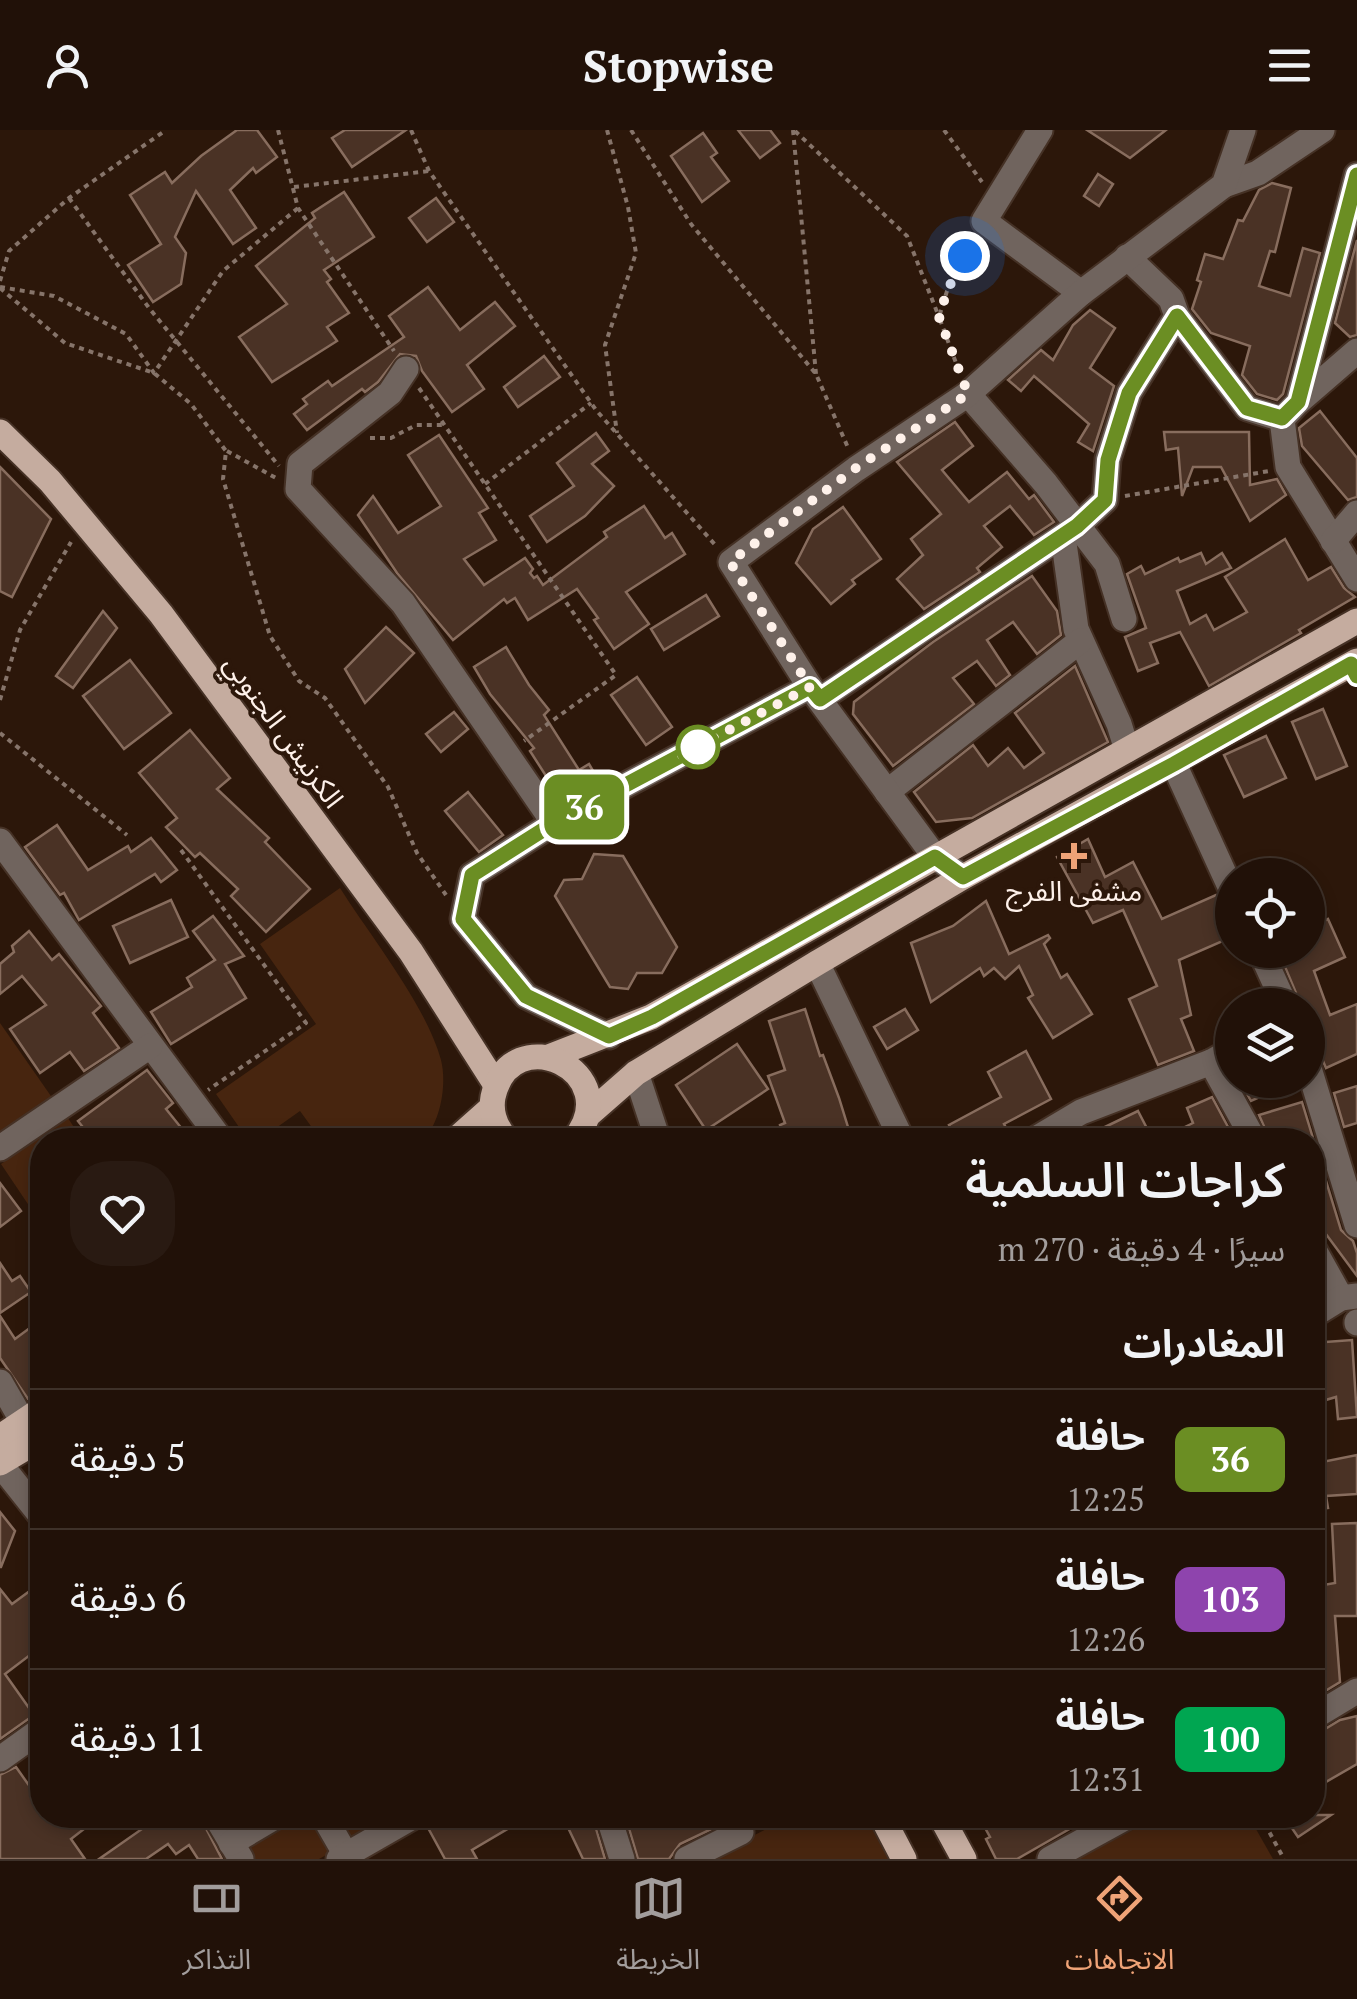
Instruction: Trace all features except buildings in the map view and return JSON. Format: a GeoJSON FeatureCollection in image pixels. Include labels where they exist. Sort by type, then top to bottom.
{"type":"FeatureCollection","features":[{"type":"Feature","properties":{"kind":"main road","name":"الكرنيش الجنوبي"},"geometry":{"type":"LineString","coordinates":[[0,432],[50,481],[160,614],[411,952],[494,1096],[499,1128]]}},
{"type":"Feature","properties":{"kind":"main road"},"geometry":{"type":"LineString","coordinates":[[466,1128],[494,1096],[505,1071],[519,1061],[549,1057],[652,1017],[1357,621]]}},
{"type":"Feature","properties":{"kind":"main road"},"geometry":{"type":"LineString","coordinates":[[581,1128],[588,1115],[636,1073],[818,962],[963,877],[1355,667]]}},
{"type":"Feature","properties":{"kind":"main road"},"geometry":{"type":"LineString","coordinates":[[549,1057],[576,1072],[589,1100],[588,1115]]}},
{"type":"Feature","properties":{"kind":"main road"},"geometry":{"type":"LineString","coordinates":[[0,1437],[30,1425]]}},
{"type":"Feature","properties":{"kind":"main road"},"geometry":{"type":"LineString","coordinates":[[0,1463],[30,1430]]}},
{"type":"Feature","properties":{"kind":"main road"},"geometry":{"type":"LineString","coordinates":[[888,1828],[904,1859]]}},
{"type":"Feature","properties":{"kind":"main road"},"geometry":{"type":"LineString","coordinates":[[947,1828],[964,1859]]}},
{"type":"Feature","properties":{"kind":"street"},"geometry":{"type":"LineString","coordinates":[[1040,130],[984,220],[1081,293]]}},
{"type":"Feature","properties":{"kind":"street"},"geometry":{"type":"LineString","coordinates":[[1224,185],[1243,130]]}},
{"type":"Feature","properties":{"kind":"street"},"geometry":{"type":"LineString","coordinates":[[963,877],[935,857],[815,693],[730,562],[856,468],[968,394],[1081,293],[1224,185],[1258,172],[1322,130]]}},
{"type":"Feature","properties":{"kind":"street"},"geometry":{"type":"LineString","coordinates":[[1357,175],[1290,410],[1288,467],[1357,580]]}},
{"type":"Feature","properties":{"kind":"street"},"geometry":{"type":"LineString","coordinates":[[1127,257],[1171,299],[1177,316],[1247,408],[1290,410],[1357,351]]}},
{"type":"Feature","properties":{"kind":"street"},"geometry":{"type":"LineString","coordinates":[[609,1036],[526,996],[463,919],[472,875],[554,823],[815,693],[1070,531],[1105,500],[1108,460],[1129,393],[1177,316]]}},
{"type":"Feature","properties":{"kind":"street"},"geometry":{"type":"LineString","coordinates":[[406,369],[390,392],[300,464],[298,489],[403,603],[554,823]]}},
{"type":"Feature","properties":{"kind":"street"},"geometry":{"type":"LineString","coordinates":[[968,394],[1046,484],[1070,531],[1108,564],[1124,619]]}},
{"type":"Feature","properties":{"kind":"street"},"geometry":{"type":"LineString","coordinates":[[1333,541],[1357,514]]}},
{"type":"Feature","properties":{"kind":"street"},"geometry":{"type":"LineString","coordinates":[[1070,531],[1076,629],[1127,750]]}},
{"type":"Feature","properties":{"kind":"street"},"geometry":{"type":"LineString","coordinates":[[887,792],[1080,641]]}},
{"type":"Feature","properties":{"kind":"street"},"geometry":{"type":"LineString","coordinates":[[1174,764],[1217,858]]}},
{"type":"Feature","properties":{"kind":"street"},"geometry":{"type":"LineString","coordinates":[[0,841],[213,1128]]}},
{"type":"Feature","properties":{"kind":"street"},"geometry":{"type":"LineString","coordinates":[[818,962],[896,1128]]}},
{"type":"Feature","properties":{"kind":"street"},"geometry":{"type":"LineString","coordinates":[[0,1148],[150,1046]]}},
{"type":"Feature","properties":{"kind":"street"},"geometry":{"type":"LineString","coordinates":[[1054,1128],[1081,1112],[1215,1059]]}},
{"type":"Feature","properties":{"kind":"street"},"geometry":{"type":"LineString","coordinates":[[636,1073],[654,1128]]}},
{"type":"Feature","properties":{"kind":"street"},"geometry":{"type":"LineString","coordinates":[[1238,1098],[1249,1128]]}},
{"type":"Feature","properties":{"kind":"street"},"geometry":{"type":"LineString","coordinates":[[1318,1098],[1357,1225]]}},
{"type":"Feature","properties":{"kind":"street"},"geometry":{"type":"LineString","coordinates":[[1325,1264],[1349,1297],[1325,1309]]}},
{"type":"Feature","properties":{"kind":"street"},"geometry":{"type":"LineString","coordinates":[[0,1382],[30,1416]]}},
{"type":"Feature","properties":{"kind":"street"},"geometry":{"type":"LineString","coordinates":[[0,1463],[30,1502]]}},
{"type":"Feature","properties":{"kind":"street"},"geometry":{"type":"LineString","coordinates":[[1325,1710],[1357,1691]]}},
{"type":"Feature","properties":{"kind":"street"},"geometry":{"type":"LineString","coordinates":[[0,1758],[30,1737]]}},
{"type":"Feature","properties":{"kind":"street"},"geometry":{"type":"LineString","coordinates":[[223,1828],[236,1851],[263,1828]]}},
{"type":"Feature","properties":{"kind":"street"},"geometry":{"type":"LineString","coordinates":[[329,1828],[342,1857],[379,1828]]}},
{"type":"Feature","properties":{"kind":"street"},"geometry":{"type":"LineString","coordinates":[[612,1828],[622,1859]]}},
{"type":"Feature","properties":{"kind":"street"},"geometry":{"type":"LineString","coordinates":[[687,1859],[741,1832],[739,1828]]}},
{"type":"Feature","properties":{"kind":"street"},"geometry":{"type":"LineString","coordinates":[[1050,1859],[1106,1828]]}},
{"type":"Feature","properties":{"kind":"path"},"geometry":{"type":"LineString","coordinates":[[0,285],[8,251],[68,198],[166,130]]}},
{"type":"Feature","properties":{"kind":"path"},"geometry":{"type":"LineString","coordinates":[[278,130],[298,208],[616,675],[508,752]]}},
{"type":"Feature","properties":{"kind":"path"},"geometry":{"type":"LineString","coordinates":[[411,130],[428,171],[592,404],[730,562]]}},
{"type":"Feature","properties":{"kind":"path"},"geometry":{"type":"LineString","coordinates":[[608,130],[636,253],[605,345],[617,433]]}},
{"type":"Feature","properties":{"kind":"path"},"geometry":{"type":"LineString","coordinates":[[631,130],[690,224],[816,374],[856,468]]}},
{"type":"Feature","properties":{"kind":"path"},"geometry":{"type":"LineString","coordinates":[[794,130],[816,374]]}},
{"type":"Feature","properties":{"kind":"path"},"geometry":{"type":"LineString","coordinates":[[794,130],[907,236],[968,394]]}},
{"type":"Feature","properties":{"kind":"path"},"geometry":{"type":"LineString","coordinates":[[939,317],[947,291],[984,220],[988,190],[944,130]]}},
{"type":"Feature","properties":{"kind":"path"},"geometry":{"type":"LineString","coordinates":[[292,188],[428,171]]}},
{"type":"Feature","properties":{"kind":"path"},"geometry":{"type":"LineString","coordinates":[[68,198],[149,308],[298,489]]}},
{"type":"Feature","properties":{"kind":"path"},"geometry":{"type":"LineString","coordinates":[[154,374],[223,271],[298,208]]}},
{"type":"Feature","properties":{"kind":"path"},"geometry":{"type":"LineString","coordinates":[[0,285],[65,343],[154,374]]}},
{"type":"Feature","properties":{"kind":"path"},"geometry":{"type":"LineString","coordinates":[[0,285],[54,296],[126,334],[154,374],[190,404],[226,450],[298,489]]}},
{"type":"Feature","properties":{"kind":"path"},"geometry":{"type":"LineString","coordinates":[[485,484],[592,404]]}},
{"type":"Feature","properties":{"kind":"path"},"geometry":{"type":"LineString","coordinates":[[363,436],[382,440],[416,425],[445,425]]}},
{"type":"Feature","properties":{"kind":"path"},"geometry":{"type":"LineString","coordinates":[[226,450],[223,479],[270,636],[300,681],[326,698],[388,787],[418,853],[463,919]]}},
{"type":"Feature","properties":{"kind":"path"},"geometry":{"type":"LineString","coordinates":[[1105,500],[1288,467]]}},
{"type":"Feature","properties":{"kind":"path"},"geometry":{"type":"LineString","coordinates":[[0,700],[20,630],[83,520]]}},
{"type":"Feature","properties":{"kind":"path"},"geometry":{"type":"LineString","coordinates":[[0,733],[127,835]]}},
{"type":"Feature","properties":{"kind":"path"},"geometry":{"type":"LineString","coordinates":[[181,850],[306,1023],[192,1102]]}},
{"type":"Feature","properties":{"kind":"path"},"geometry":{"type":"LineString","coordinates":[[1267,1828],[1284,1859]]}},
{"type":"Feature","properties":{"kind":"shaded area"},"geometry":{"type":"Polygon","coordinates":[[[340,888],[411,994],[434,1039],[443,1070],[443,1091],[431,1128],[312,1128],[300,1111],[276,1128],[240,1128],[216,1094],[316,1024],[260,944],[340,888]]]}},
{"type":"Feature","properties":{"kind":"shaded area"},"geometry":{"type":"Polygon","coordinates":[[[0,1023],[53,1099],[0,1134],[0,1023]]]}},
{"type":"Feature","properties":{"kind":"shaded area"},"geometry":{"type":"Polygon","coordinates":[[[68,1118],[74,1128],[53,1128],[68,1118]]]}},
{"type":"Feature","properties":{"kind":"shaded area"},"geometry":{"type":"Polygon","coordinates":[[[30,1144],[30,1207],[1,1164],[30,1144]]]}},
{"type":"Feature","properties":{"kind":"shaded area"},"geometry":{"type":"Polygon","coordinates":[[[268,1828],[325,1828],[337,1849],[319,1859],[248,1859],[240,1844],[268,1828]]]}},
{"type":"Feature","properties":{"kind":"shaded area"},"geometry":{"type":"Polygon","coordinates":[[[341,1828],[376,1828],[350,1843],[341,1828]]]}},
{"type":"Feature","properties":{"kind":"shaded area"},"geometry":{"type":"Polygon","coordinates":[[[768,1828],[872,1828],[888,1859],[707,1859],[768,1828]]]}},
{"type":"Feature","properties":{"kind":"shaded area"},"geometry":{"type":"Polygon","coordinates":[[[1136,1828],[1255,1828],[1273,1859],[1078,1859],[1136,1828]]]}},
{"type":"Feature","properties":{"kind":"bus line","name":"36"},"geometry":{"type":"LineString","coordinates":[[1357,175],[1298,402],[1282,418],[1247,408],[1177,316],[1129,393],[1108,460],[1105,500],[1077,526],[820,699],[810,687],[554,823],[472,875],[463,919],[526,996],[609,1036],[652,1017],[935,857],[963,877],[1351,664],[1357,676]]}},
{"type":"Feature","properties":{"kind":"place","name":"مشفى الفرج"},"geometry":{"type":"Point","coordinates":[1074,856]}},
{"type":"Feature","properties":{"kind":"route"},"geometry":{"type":"LineString","coordinates":[[698,747],[682,755],[810,687],[730,562],[856,468],[968,394],[939,317],[965,256]]}}]}
